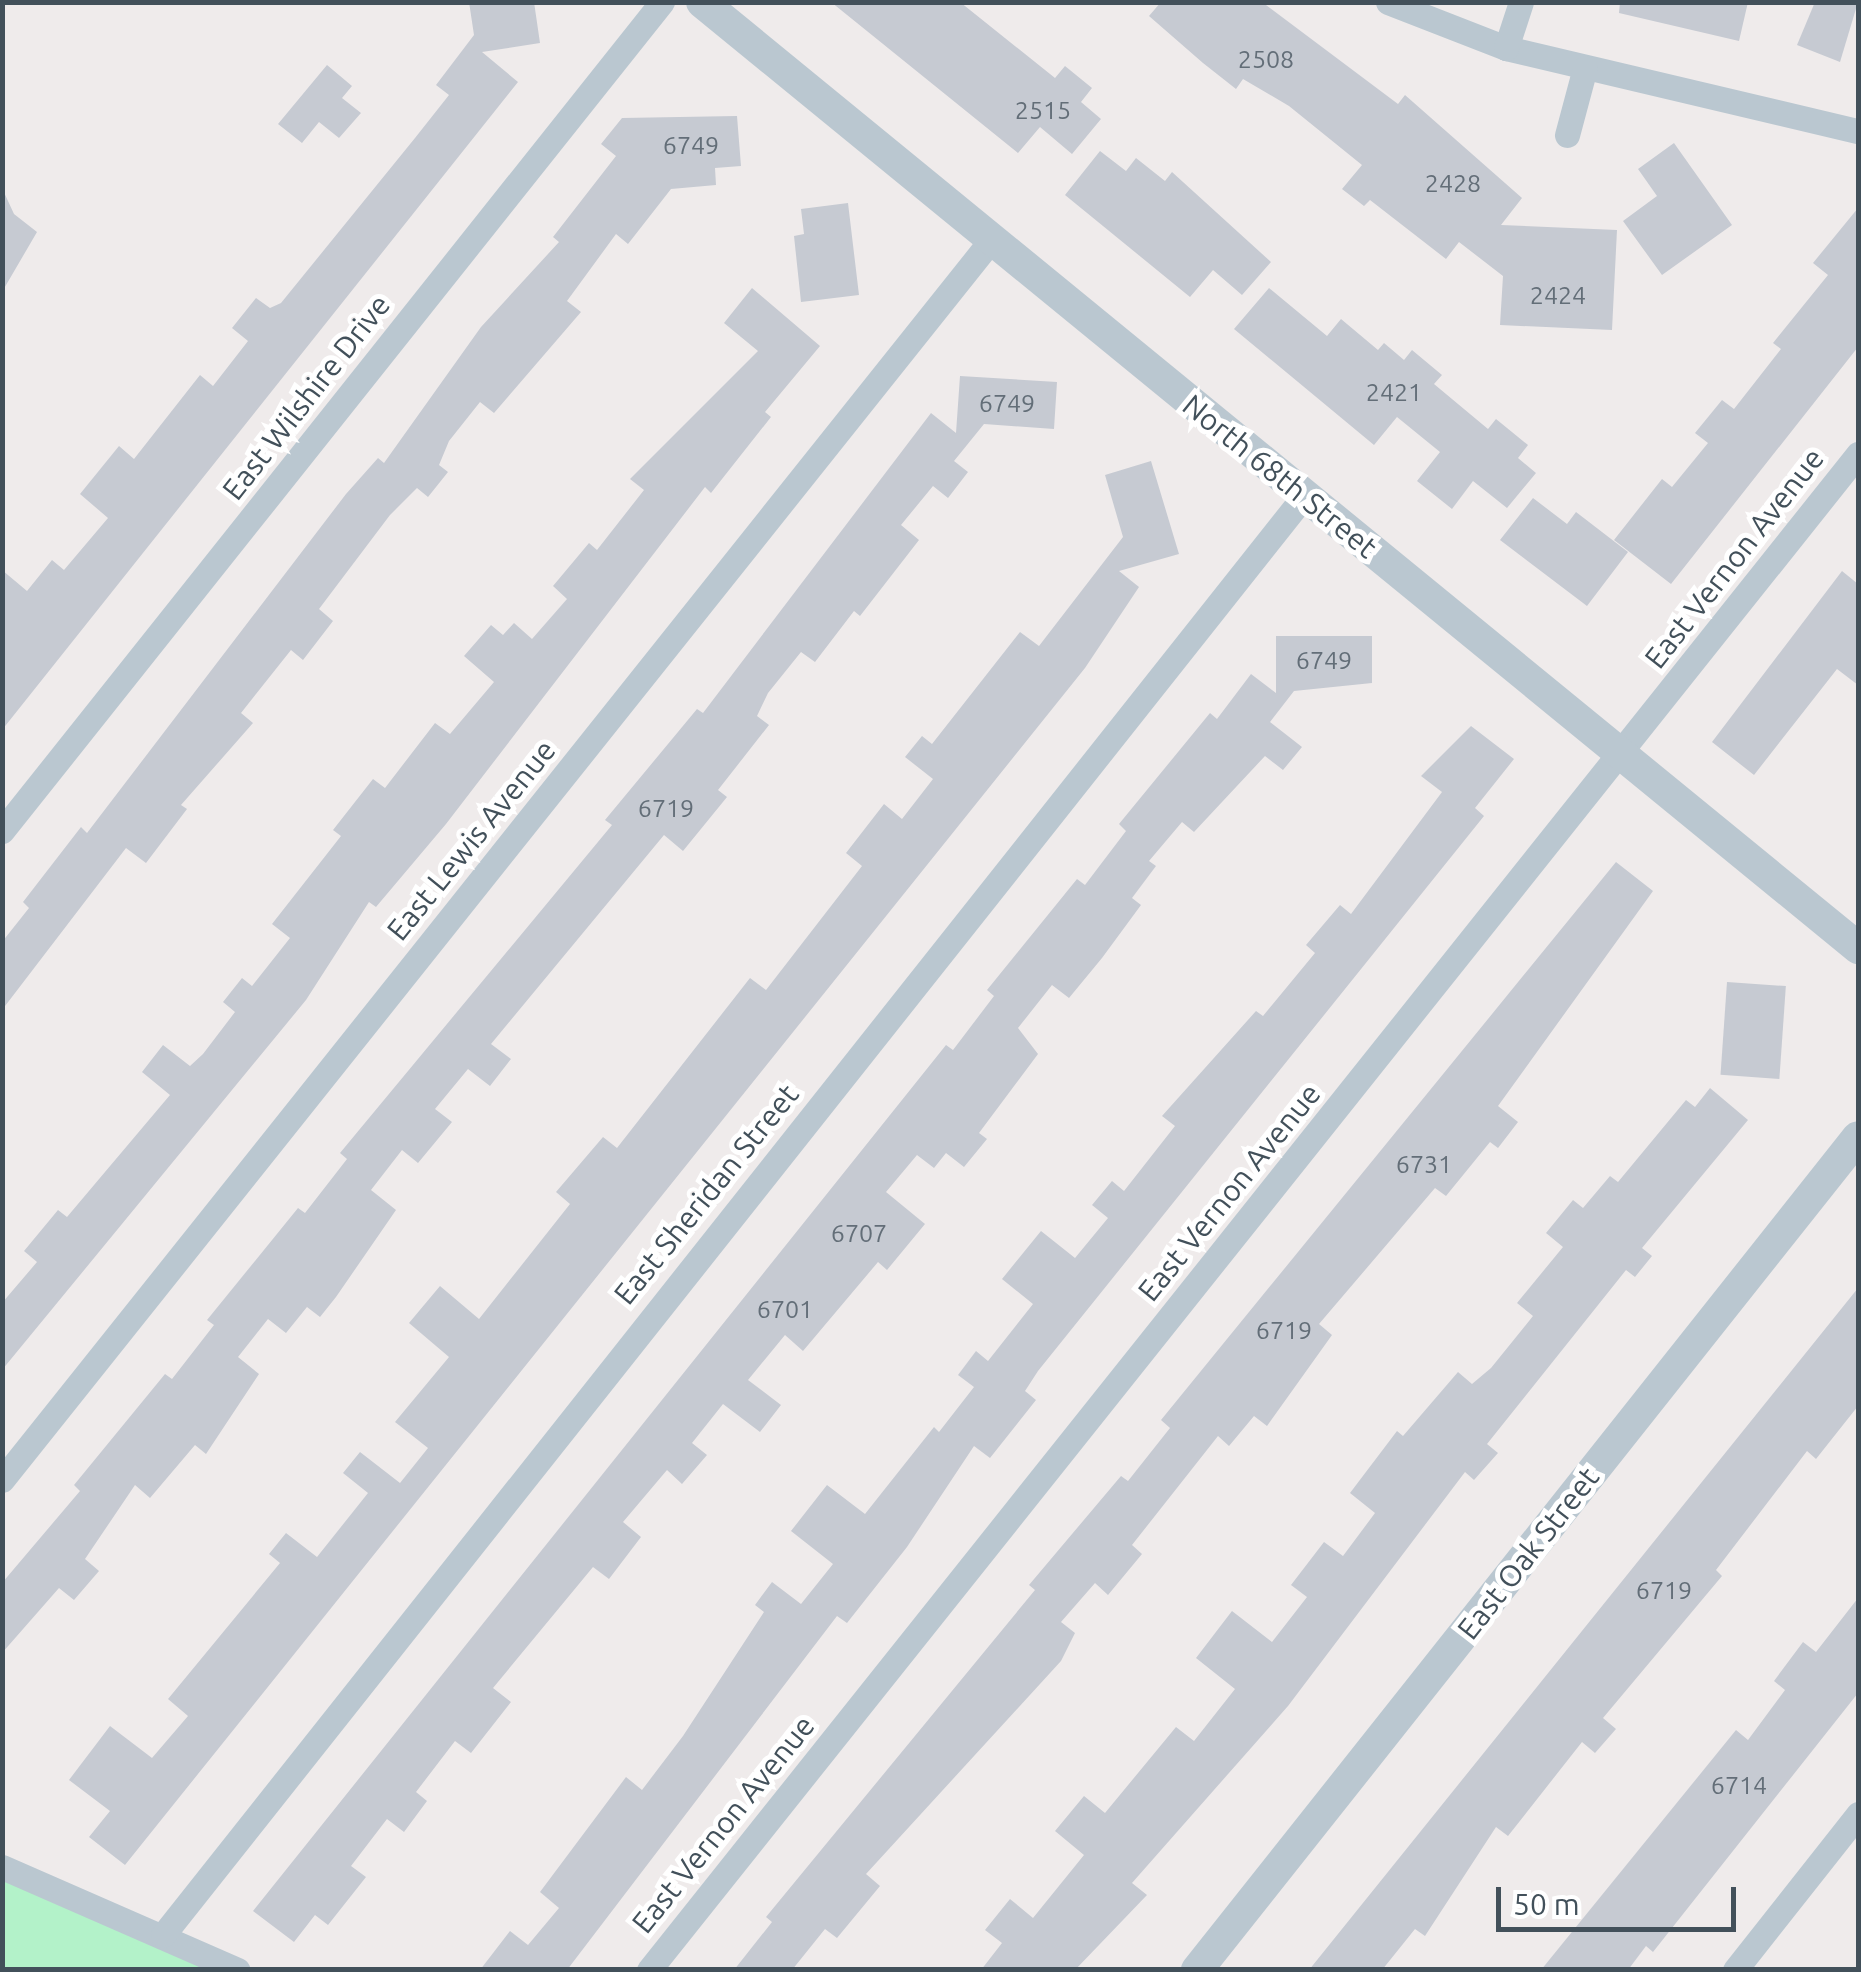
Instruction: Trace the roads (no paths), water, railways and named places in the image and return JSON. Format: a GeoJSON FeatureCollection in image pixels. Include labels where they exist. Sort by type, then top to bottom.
{"type":"FeatureCollection","features":[{"type":"Feature","properties":{"kind":"street","name":"East Wilshire Drive"},"geometry":{"type":"LineString","coordinates":[[2,831],[662,2]]}},
{"type":"Feature","properties":{"kind":"street","name":"North 68th Street"},"geometry":{"type":"LineString","coordinates":[[702,2],[1858,948]]}},
{"type":"Feature","properties":{"kind":"street"},"geometry":{"type":"LineString","coordinates":[[1388,2],[1506,48],[1858,131]]}},
{"type":"Feature","properties":{"kind":"street"},"geometry":{"type":"LineString","coordinates":[[1506,48],[1521,2]]}},
{"type":"Feature","properties":{"kind":"street"},"geometry":{"type":"LineString","coordinates":[[1567,136],[1585,68]]}},
{"type":"Feature","properties":{"kind":"street","name":"East Lewis Avenue"},"geometry":{"type":"LineString","coordinates":[[2,1480],[991,240]]}},
{"type":"Feature","properties":{"kind":"street","name":"East Vernon Avenue"},"geometry":{"type":"LineString","coordinates":[[649,1970],[1858,454]]}},
{"type":"Feature","properties":{"kind":"street","name":"East Sheridan Street"},"geometry":{"type":"LineString","coordinates":[[164,1936],[1304,496]]}},
{"type":"Feature","properties":{"kind":"street","name":"East Oak Street"},"geometry":{"type":"LineString","coordinates":[[1197,1970],[1858,1137]]}},
{"type":"Feature","properties":{"kind":"street"},"geometry":{"type":"LineString","coordinates":[[1735,1970],[1858,1814]]}},
{"type":"Feature","properties":{"kind":"street"},"geometry":{"type":"LineString","coordinates":[[2,1867],[238,1970]]}}]}
